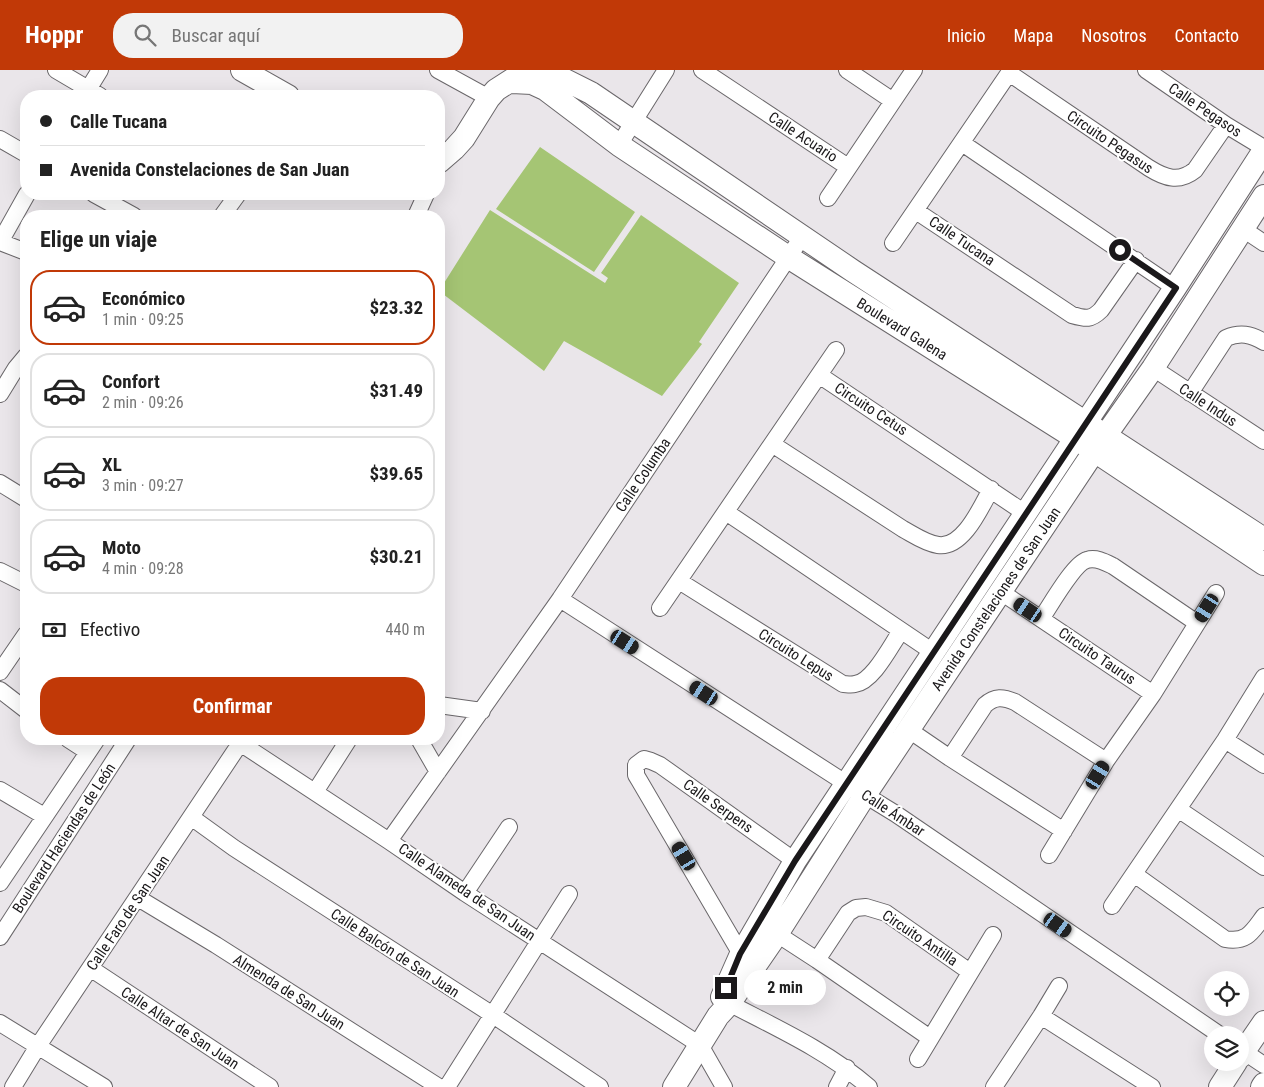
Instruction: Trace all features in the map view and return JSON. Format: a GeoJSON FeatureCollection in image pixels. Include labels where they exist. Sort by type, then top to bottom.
{"type":"FeatureCollection","features":[{"type":"Feature","properties":{"kind":"street"},"geometry":{"type":"LineString","coordinates":[[56,70],[85,90]]}},
{"type":"Feature","properties":{"kind":"street"},"geometry":{"type":"LineString","coordinates":[[92,90],[100,70]]}},
{"type":"Feature","properties":{"kind":"street"},"geometry":{"type":"LineString","coordinates":[[242,70],[277,90]]}},
{"type":"Feature","properties":{"kind":"street"},"geometry":{"type":"LineString","coordinates":[[438,70],[489,98]]}},
{"type":"Feature","properties":{"kind":"street"},"geometry":{"type":"LineString","coordinates":[[620,145],[632,122],[666,70]]}},
{"type":"Feature","properties":{"kind":"street","name":"Calle Acuario"},"geometry":{"type":"LineString","coordinates":[[702,70],[724,76],[848,167],[914,70]]}},
{"type":"Feature","properties":{"kind":"street"},"geometry":{"type":"LineString","coordinates":[[847,70],[893,101]]}},
{"type":"Feature","properties":{"kind":"street","name":"Calle Pegasos"},"geometry":{"type":"LineString","coordinates":[[1146,70],[1264,149]]}},
{"type":"Feature","properties":{"kind":"street","name":"Circuito Pegasus"},"geometry":{"type":"LineString","coordinates":[[962,143],[1010,71],[1149,168],[1160,175],[1172,179],[1189,175],[1195,170],[1226,125]]}},
{"type":"Feature","properties":{"kind":"street"},"geometry":{"type":"LineString","coordinates":[[445,157],[464,138],[496,90],[532,78]]}},
{"type":"Feature","properties":{"kind":"street","name":"Boulevard Galena"},"geometry":{"type":"LineString","coordinates":[[532,78],[591,93],[1080,430],[1264,564]]}},
{"type":"Feature","properties":{"kind":"street","name":"Boulevard Galena"},"geometry":{"type":"LineString","coordinates":[[532,78],[620,145],[788,257],[1080,430]]}},
{"type":"Feature","properties":{"kind":"street"},"geometry":{"type":"LineString","coordinates":[[0,139],[20,151]]}},
{"type":"Feature","properties":{"kind":"street"},"geometry":{"type":"LineString","coordinates":[[962,143],[1176,288]]}},
{"type":"Feature","properties":{"kind":"street","name":"Calle Tucana"},"geometry":{"type":"LineString","coordinates":[[962,143],[916,211],[1072,315],[1081,318],[1094,316],[1101,310],[1136,260]]}},
{"type":"Feature","properties":{"kind":"street","name":"Avenida Constelaciones de San Juan"},"geometry":{"type":"LineString","coordinates":[[746,962],[777,934],[933,652],[1176,288],[1264,149]]}},
{"type":"Feature","properties":{"kind":"street"},"geometry":{"type":"LineString","coordinates":[[828,198],[848,167]]}},
{"type":"Feature","properties":{"kind":"street","name":"Avenida Constelaciones de San Juan"},"geometry":{"type":"LineString","coordinates":[[674,1087],[700,1045],[746,962],[795,861],[909,730],[1153,368],[1264,196]]}},
{"type":"Feature","properties":{"kind":"street"},"geometry":{"type":"LineString","coordinates":[[20,250],[0,242],[24,200]]}},
{"type":"Feature","properties":{"kind":"street"},"geometry":{"type":"LineString","coordinates":[[105,200],[123,210]]}},
{"type":"Feature","properties":{"kind":"street"},"geometry":{"type":"LineString","coordinates":[[894,243],[916,211]]}},
{"type":"Feature","properties":{"kind":"street"},"geometry":{"type":"LineString","coordinates":[[1243,229],[1264,243]]}},
{"type":"Feature","properties":{"kind":"street","name":"Calle Columba"},"geometry":{"type":"LineString","coordinates":[[390,841],[560,599],[802,237]]}},
{"type":"Feature","properties":{"kind":"street"},"geometry":{"type":"LineString","coordinates":[[1190,393],[1226,338],[1244,334],[1254,336],[1264,342]]}},
{"type":"Feature","properties":{"kind":"street"},"geometry":{"type":"LineString","coordinates":[[819,375],[836,350]]}},
{"type":"Feature","properties":{"kind":"street"},"geometry":{"type":"LineString","coordinates":[[0,394],[20,363]]}},
{"type":"Feature","properties":{"kind":"street","name":"Calle Indus"},"geometry":{"type":"LineString","coordinates":[[1153,368],[1264,441]]}},
{"type":"Feature","properties":{"kind":"street","name":"Circuito Cetus"},"geometry":{"type":"LineString","coordinates":[[660,608],[819,375],[1025,512]]}},
{"type":"Feature","properties":{"kind":"street"},"geometry":{"type":"LineString","coordinates":[[772,444],[925,542],[939,546],[949,545],[961,538],[991,489]]}},
{"type":"Feature","properties":{"kind":"street","name":"Boulevard Galena"},"geometry":{"type":"LineString","coordinates":[[1100,444],[1264,539]]}},
{"type":"Feature","properties":{"kind":"street"},"geometry":{"type":"LineString","coordinates":[[0,483],[20,495]]}},
{"type":"Feature","properties":{"kind":"street"},"geometry":{"type":"LineString","coordinates":[[726,512],[933,652]]}},
{"type":"Feature","properties":{"kind":"street","name":"Circuito Taurus"},"geometry":{"type":"LineString","coordinates":[[1042,619],[1076,567],[1085,560],[1093,559],[1102,560],[1113,566],[1197,623]]}},
{"type":"Feature","properties":{"kind":"street"},"geometry":{"type":"LineString","coordinates":[[0,571],[20,581]]}},
{"type":"Feature","properties":{"kind":"street","name":"Circuito Lepus"},"geometry":{"type":"LineString","coordinates":[[678,581],[843,684],[856,684],[866,679],[876,669],[901,631]]}},
{"type":"Feature","properties":{"kind":"street","name":"Circuito Taurus"},"geometry":{"type":"LineString","coordinates":[[1001,592],[1153,694]]}},
{"type":"Feature","properties":{"kind":"street"},"geometry":{"type":"LineString","coordinates":[[1049,855],[1106,761],[1153,694],[1216,593]]}},
{"type":"Feature","properties":{"kind":"street","name":"Calle Ámbar"},"geometry":{"type":"LineString","coordinates":[[560,599],[896,814],[1207,1026]]}},
{"type":"Feature","properties":{"kind":"street"},"geometry":{"type":"LineString","coordinates":[[0,672],[20,643]]}},
{"type":"Feature","properties":{"kind":"street"},"geometry":{"type":"LineString","coordinates":[[1112,906],[1225,740],[1264,677]]}},
{"type":"Feature","properties":{"kind":"street"},"geometry":{"type":"LineString","coordinates":[[0,690],[20,705]]}},
{"type":"Feature","properties":{"kind":"street"},"geometry":{"type":"LineString","coordinates":[[950,758],[985,705],[991,700],[1005,698],[1015,702],[1106,761]]}},
{"type":"Feature","properties":{"kind":"street"},"geometry":{"type":"LineString","coordinates":[[445,706],[482,711]]}},
{"type":"Feature","properties":{"kind":"street"},"geometry":{"type":"LineString","coordinates":[[909,730],[1064,831]]}},
{"type":"Feature","properties":{"kind":"street"},"geometry":{"type":"LineString","coordinates":[[1225,740],[1264,765]]}},
{"type":"Feature","properties":{"kind":"street","name":"Boulevard Haciendas de León"},"geometry":{"type":"LineString","coordinates":[[0,883],[92,745]]}},
{"type":"Feature","properties":{"kind":"street","name":"Boulevard Haciendas de León"},"geometry":{"type":"LineString","coordinates":[[0,937],[124,745]]}},
{"type":"Feature","properties":{"kind":"street","name":"Calle Faro de San Juan"},"geometry":{"type":"LineString","coordinates":[[13,1087],[38,1046],[191,818],[236,745]]}},
{"type":"Feature","properties":{"kind":"street","name":"Calle Alameda de San Juan"},"geometry":{"type":"LineString","coordinates":[[246,745],[465,893],[700,1045]]}},
{"type":"Feature","properties":{"kind":"street"},"geometry":{"type":"LineString","coordinates":[[314,792],[345,745]]}},
{"type":"Feature","properties":{"kind":"street"},"geometry":{"type":"LineString","coordinates":[[422,745],[438,772]]}},
{"type":"Feature","properties":{"kind":"street","name":"Calle Serpens"},"geometry":{"type":"LineString","coordinates":[[746,962],[636,775],[636,765],[644,759],[651,760],[660,765],[795,861]]}},
{"type":"Feature","properties":{"kind":"street"},"geometry":{"type":"LineString","coordinates":[[0,790],[44,816]]}},
{"type":"Feature","properties":{"kind":"street"},"geometry":{"type":"LineString","coordinates":[[1178,809],[1264,867]]}},
{"type":"Feature","properties":{"kind":"street","name":"Calle Balcón de San Juan"},"geometry":{"type":"LineString","coordinates":[[191,818],[600,1087]]}},
{"type":"Feature","properties":{"kind":"street"},"geometry":{"type":"LineString","coordinates":[[465,893],[509,828]]}},
{"type":"Feature","properties":{"kind":"street"},"geometry":{"type":"LineString","coordinates":[[1134,874],[1224,939],[1242,939],[1250,934],[1264,916]]}},
{"type":"Feature","properties":{"kind":"street"},"geometry":{"type":"LineString","coordinates":[[447,1087],[568,894]]}},
{"type":"Feature","properties":{"kind":"street","name":"Almenda de San Juan"},"geometry":{"type":"LineString","coordinates":[[138,898],[216,945],[439,1087]]}},
{"type":"Feature","properties":{"kind":"street","name":"Circuito Antilla"},"geometry":{"type":"LineString","coordinates":[[817,960],[848,913],[856,908],[866,907],[875,908],[886,913],[970,972],[918,1060]]}},
{"type":"Feature","properties":{"kind":"street"},"geometry":{"type":"LineString","coordinates":[[777,934],[930,1038]]}},
{"type":"Feature","properties":{"kind":"street"},"geometry":{"type":"LineString","coordinates":[[970,972],[993,935]]}},
{"type":"Feature","properties":{"kind":"street","name":"Calle Altar de San Juan"},"geometry":{"type":"LineString","coordinates":[[90,968],[270,1087]]}},
{"type":"Feature","properties":{"kind":"street"},"geometry":{"type":"LineString","coordinates":[[994,1087],[1059,986]]}},
{"type":"Feature","properties":{"kind":"street"},"geometry":{"type":"LineString","coordinates":[[722,1006],[814,1046],[847,1068],[869,1087]]}},
{"type":"Feature","properties":{"kind":"street"},"geometry":{"type":"LineString","coordinates":[[1041,1016],[1152,1087]]}},
{"type":"Feature","properties":{"kind":"street"},"geometry":{"type":"LineString","coordinates":[[1249,1043],[1264,1022]]}},
{"type":"Feature","properties":{"kind":"street"},"geometry":{"type":"LineString","coordinates":[[0,1023],[104,1087]]}},
{"type":"Feature","properties":{"kind":"street"},"geometry":{"type":"LineString","coordinates":[[700,1045],[724,1087]]}},
{"type":"Feature","properties":{"kind":"street"},"geometry":{"type":"LineString","coordinates":[[1249,1059],[1264,1065]]}},
{"type":"Feature","properties":{"kind":"street"},"geometry":{"type":"LineString","coordinates":[[837,1087],[847,1068]]}},
{"type":"Feature","properties":{"kind":"street"},"geometry":{"type":"LineString","coordinates":[[1220,1087],[1230,1071]]}},
{"type":"Feature","properties":{"kind":"green space"},"geometry":{"type":"Polygon","coordinates":[[[540,147],[635,212],[594,272],[496,209],[540,147]]]}},
{"type":"Feature","properties":{"kind":"green space"},"geometry":{"type":"Polygon","coordinates":[[[490,210],[605,283],[608,278],[601,273],[641,215],[739,283],[699,342],[702,344],[662,396],[564,341],[544,371],[445,296],[445,281],[490,210]]]}},
{"type":"Feature","properties":{"kind":"route"},"geometry":{"type":"LineString","coordinates":[[726,988],[740,954],[795,861],[1176,288],[1120,250]]}}]}
